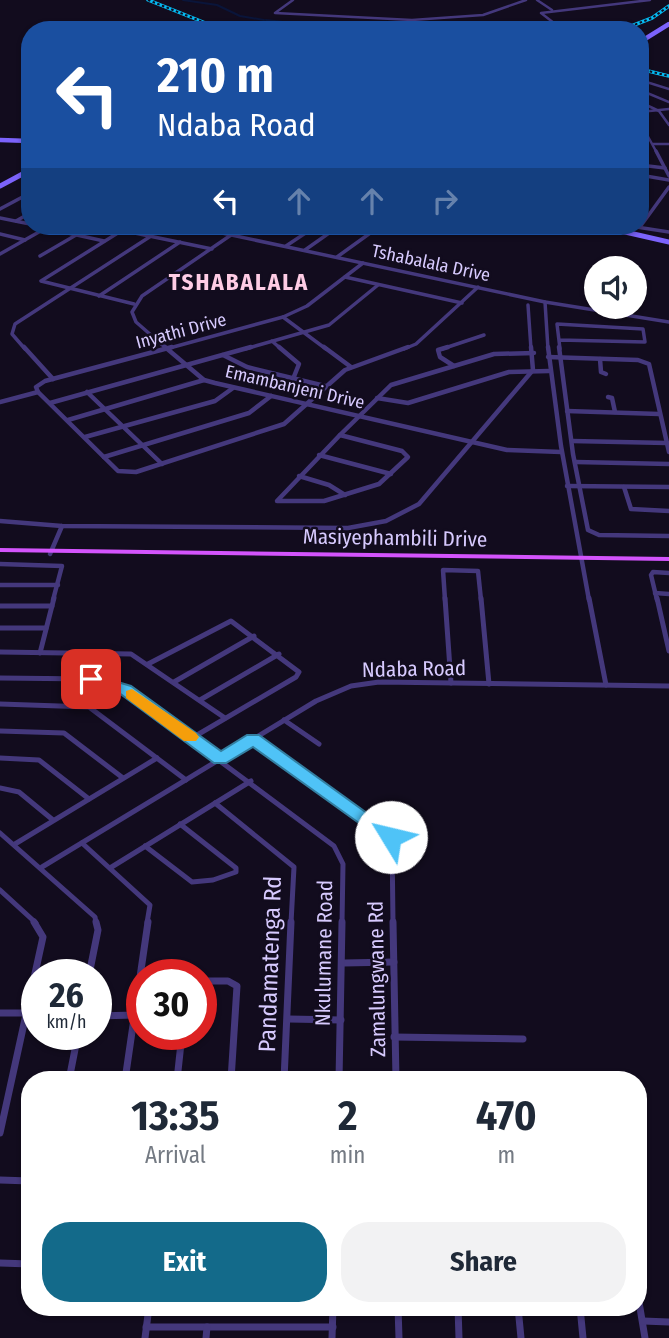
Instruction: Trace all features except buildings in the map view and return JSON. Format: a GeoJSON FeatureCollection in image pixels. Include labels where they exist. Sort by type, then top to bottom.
{"type":"FeatureCollection","features":[{"type":"Feature","properties":{"kind":"main road","name":"Masiyephambili Drive"},"geometry":{"type":"LineString","coordinates":[[0,552],[669,559]]}},
{"type":"Feature","properties":{"kind":"street"},"geometry":{"type":"LineString","coordinates":[[293,0],[275,13],[412,20],[483,15],[526,0]]}},
{"type":"Feature","properties":{"kind":"street"},"geometry":{"type":"LineString","coordinates":[[537,0],[546,0]]}},
{"type":"Feature","properties":{"kind":"street"},"geometry":{"type":"LineString","coordinates":[[537,0],[552,10]]}},
{"type":"Feature","properties":{"kind":"street"},"geometry":{"type":"LineString","coordinates":[[551,21],[541,14],[552,10],[650,0]]}},
{"type":"Feature","properties":{"kind":"street"},"geometry":{"type":"LineString","coordinates":[[649,36],[669,24]]}},
{"type":"Feature","properties":{"kind":"street"},"geometry":{"type":"LineString","coordinates":[[649,83],[669,89]]}},
{"type":"Feature","properties":{"kind":"street"},"geometry":{"type":"LineString","coordinates":[[649,94],[669,102]]}},
{"type":"Feature","properties":{"kind":"street"},"geometry":{"type":"LineString","coordinates":[[649,106],[659,111],[669,125]]}},
{"type":"Feature","properties":{"kind":"street"},"geometry":{"type":"LineString","coordinates":[[649,112],[669,109]]}},
{"type":"Feature","properties":{"kind":"street"},"geometry":{"type":"LineString","coordinates":[[649,137],[669,178]]}},
{"type":"Feature","properties":{"kind":"street"},"geometry":{"type":"LineString","coordinates":[[0,140],[21,141]]}},
{"type":"Feature","properties":{"kind":"street"},"geometry":{"type":"LineString","coordinates":[[653,144],[669,144]]}},
{"type":"Feature","properties":{"kind":"street"},"geometry":{"type":"LineString","coordinates":[[649,166],[664,168]]}},
{"type":"Feature","properties":{"kind":"street"},"geometry":{"type":"LineString","coordinates":[[0,186],[21,175]]}},
{"type":"Feature","properties":{"kind":"street"},"geometry":{"type":"LineString","coordinates":[[649,176],[669,178]]}},
{"type":"Feature","properties":{"kind":"street"},"geometry":{"type":"LineString","coordinates":[[649,215],[669,187]]}},
{"type":"Feature","properties":{"kind":"street"},"geometry":{"type":"LineString","coordinates":[[0,208],[21,197]]}},
{"type":"Feature","properties":{"kind":"street"},"geometry":{"type":"LineString","coordinates":[[0,218],[21,222]]}},
{"type":"Feature","properties":{"kind":"street"},"geometry":{"type":"LineString","coordinates":[[16,221],[21,218]]}},
{"type":"Feature","properties":{"kind":"street"},"geometry":{"type":"LineString","coordinates":[[649,229],[669,232]]}},
{"type":"Feature","properties":{"kind":"street"},"geometry":{"type":"LineString","coordinates":[[0,234],[25,240]]}},
{"type":"Feature","properties":{"kind":"street"},"geometry":{"type":"LineString","coordinates":[[1,253],[31,235]]}},
{"type":"Feature","properties":{"kind":"street"},"geometry":{"type":"LineString","coordinates":[[40,256],[76,235],[104,241]]}},
{"type":"Feature","properties":{"kind":"street"},"geometry":{"type":"LineString","coordinates":[[114,235],[42,280],[67,289],[134,304],[231,235]]}},
{"type":"Feature","properties":{"kind":"street"},"geometry":{"type":"LineString","coordinates":[[147,235],[212,249]]}},
{"type":"Feature","properties":{"kind":"street","name":"Tshabalala Drive"},"geometry":{"type":"LineString","coordinates":[[231,235],[545,302],[632,318],[669,321]]}},
{"type":"Feature","properties":{"kind":"street"},"geometry":{"type":"LineString","coordinates":[[286,246],[302,235]]}},
{"type":"Feature","properties":{"kind":"street"},"geometry":{"type":"LineString","coordinates":[[305,250],[326,235]]}},
{"type":"Feature","properties":{"kind":"street"},"geometry":{"type":"LineString","coordinates":[[337,257],[368,235]]}},
{"type":"Feature","properties":{"kind":"street"},"geometry":{"type":"LineString","coordinates":[[641,235],[669,242]]}},
{"type":"Feature","properties":{"kind":"street"},"geometry":{"type":"LineString","coordinates":[[54,379],[18,341],[12,330],[19,320],[151,236]]}},
{"type":"Feature","properties":{"kind":"street"},"geometry":{"type":"LineString","coordinates":[[99,296],[180,242]]}},
{"type":"Feature","properties":{"kind":"street","name":"Inyathi Drive"},"geometry":{"type":"LineString","coordinates":[[0,402],[38,392],[39,384],[54,379],[283,317],[307,306],[363,263]]}},
{"type":"Feature","properties":{"kind":"street"},"geometry":{"type":"LineString","coordinates":[[345,277],[463,303]]}},
{"type":"Feature","properties":{"kind":"street"},"geometry":{"type":"LineString","coordinates":[[50,403],[335,322],[378,285]]}},
{"type":"Feature","properties":{"kind":"street"},"geometry":{"type":"LineString","coordinates":[[38,392],[122,473],[162,464],[288,422],[325,386],[351,367],[412,347],[478,287]]}},
{"type":"Feature","properties":{"kind":"street"},"geometry":{"type":"LineString","coordinates":[[545,302],[549,371],[561,452],[606,685]]}},
{"type":"Feature","properties":{"kind":"street","name":"Emambanjeni Drive"},"geometry":{"type":"LineString","coordinates":[[134,304],[133,317],[204,380],[507,450],[561,452]]}},
{"type":"Feature","properties":{"kind":"street"},"geometry":{"type":"LineString","coordinates":[[0,521],[62,526],[348,528],[372,525],[416,506],[474,442],[533,370],[534,353],[528,305]]}},
{"type":"Feature","properties":{"kind":"street"},"geometry":{"type":"LineString","coordinates":[[283,317],[351,367]]}},
{"type":"Feature","properties":{"kind":"street"},"geometry":{"type":"LineString","coordinates":[[559,340],[641,344],[645,342],[643,329],[559,324],[559,340],[567,411],[587,528],[592,533],[669,536]]}},
{"type":"Feature","properties":{"kind":"street"},"geometry":{"type":"LineString","coordinates":[[454,366],[440,357],[438,350],[484,335]]}},
{"type":"Feature","properties":{"kind":"street"},"geometry":{"type":"LineString","coordinates":[[272,341],[299,364],[293,379]]}},
{"type":"Feature","properties":{"kind":"street"},"geometry":{"type":"LineString","coordinates":[[340,435],[406,452],[408,457],[379,484],[324,501],[277,501],[319,455],[393,384],[494,354],[534,353]]}},
{"type":"Feature","properties":{"kind":"street"},"geometry":{"type":"LineString","coordinates":[[223,355],[237,364],[325,386]]}},
{"type":"Feature","properties":{"kind":"street"},"geometry":{"type":"LineString","coordinates":[[548,357],[638,360],[649,364],[669,452]]}},
{"type":"Feature","properties":{"kind":"street"},"geometry":{"type":"LineString","coordinates":[[600,359],[601,372],[606,374]]}},
{"type":"Feature","properties":{"kind":"street"},"geometry":{"type":"LineString","coordinates":[[377,398],[408,403],[505,373],[549,371]]}},
{"type":"Feature","properties":{"kind":"street"},"geometry":{"type":"LineString","coordinates":[[68,420],[204,380]]}},
{"type":"Feature","properties":{"kind":"street"},"geometry":{"type":"LineString","coordinates":[[85,438],[215,401],[233,388]]}},
{"type":"Feature","properties":{"kind":"street"},"geometry":{"type":"LineString","coordinates":[[87,392],[162,464]]}},
{"type":"Feature","properties":{"kind":"street"},"geometry":{"type":"LineString","coordinates":[[104,457],[249,413],[271,396]]}},
{"type":"Feature","properties":{"kind":"street"},"geometry":{"type":"LineString","coordinates":[[608,397],[612,398],[615,412]]}},
{"type":"Feature","properties":{"kind":"street"},"geometry":{"type":"LineString","coordinates":[[567,411],[659,414]]}},
{"type":"Feature","properties":{"kind":"street"},"geometry":{"type":"LineString","coordinates":[[572,441],[667,443]]}},
{"type":"Feature","properties":{"kind":"street"},"geometry":{"type":"LineString","coordinates":[[319,455],[391,474]]}},
{"type":"Feature","properties":{"kind":"street"},"geometry":{"type":"LineString","coordinates":[[576,462],[669,464]]}},
{"type":"Feature","properties":{"kind":"street"},"geometry":{"type":"LineString","coordinates":[[299,476],[329,485],[345,495]]}},
{"type":"Feature","properties":{"kind":"street"},"geometry":{"type":"LineString","coordinates":[[567,486],[669,487]]}},
{"type":"Feature","properties":{"kind":"street"},"geometry":{"type":"LineString","coordinates":[[625,487],[632,510],[669,511]]}},
{"type":"Feature","properties":{"kind":"street"},"geometry":{"type":"LineString","coordinates":[[51,552],[62,526]]}},
{"type":"Feature","properties":{"kind":"street"},"geometry":{"type":"LineString","coordinates":[[442,556],[451,683]]}},
{"type":"Feature","properties":{"kind":"street"},"geometry":{"type":"LineString","coordinates":[[0,564],[61,565],[40,653]]}},
{"type":"Feature","properties":{"kind":"street"},"geometry":{"type":"LineString","coordinates":[[443,570],[478,570],[489,684]]}},
{"type":"Feature","properties":{"kind":"street"},"geometry":{"type":"LineString","coordinates":[[669,573],[652,574],[669,651]]}},
{"type":"Feature","properties":{"kind":"street"},"geometry":{"type":"LineString","coordinates":[[0,584],[58,585]]}},
{"type":"Feature","properties":{"kind":"street"},"geometry":{"type":"LineString","coordinates":[[655,593],[669,594]]}},
{"type":"Feature","properties":{"kind":"street"},"geometry":{"type":"LineString","coordinates":[[0,606],[52,606]]}},
{"type":"Feature","properties":{"kind":"street"},"geometry":{"type":"LineString","coordinates":[[661,615],[669,616]]}},
{"type":"Feature","properties":{"kind":"street"},"geometry":{"type":"LineString","coordinates":[[148,664],[229,621],[234,621],[297,670],[298,676],[192,738]]}},
{"type":"Feature","properties":{"kind":"street"},"geometry":{"type":"LineString","coordinates":[[0,628],[46,628]]}},
{"type":"Feature","properties":{"kind":"street"},"geometry":{"type":"LineString","coordinates":[[173,682],[254,636]]}},
{"type":"Feature","properties":{"kind":"street"},"geometry":{"type":"LineString","coordinates":[[0,652],[128,653],[225,718]]}},
{"type":"Feature","properties":{"kind":"street"},"geometry":{"type":"LineString","coordinates":[[70,678],[74,653]]}},
{"type":"Feature","properties":{"kind":"street"},"geometry":{"type":"LineString","coordinates":[[200,700],[279,654]]}},
{"type":"Feature","properties":{"kind":"street","name":"Nkulumane Road"},"geometry":{"type":"LineString","coordinates":[[0,678],[70,678],[99,680],[119,686],[328,840],[342,857],[344,963],[339,1071]]}},
{"type":"Feature","properties":{"kind":"street","name":"Ndaba Road"},"geometry":{"type":"LineString","coordinates":[[42,867],[284,720],[351,686],[370,682],[669,686]]}},
{"type":"Feature","properties":{"kind":"street"},"geometry":{"type":"LineString","coordinates":[[0,704],[84,706],[186,780]]}},
{"type":"Feature","properties":{"kind":"street"},"geometry":{"type":"LineString","coordinates":[[284,720],[319,744]]}},
{"type":"Feature","properties":{"kind":"street"},"geometry":{"type":"LineString","coordinates":[[0,731],[64,733],[123,778]]}},
{"type":"Feature","properties":{"kind":"street","name":"Zamalungwane Rd"},"geometry":{"type":"LineString","coordinates":[[253,739],[391,837],[396,1071]]}},
{"type":"Feature","properties":{"kind":"street"},"geometry":{"type":"LineString","coordinates":[[0,758],[39,760],[89,799]]}},
{"type":"Feature","properties":{"kind":"street"},"geometry":{"type":"LineString","coordinates":[[15,844],[157,758]]}},
{"type":"Feature","properties":{"kind":"street"},"geometry":{"type":"LineString","coordinates":[[110,868],[251,781]]}},
{"type":"Feature","properties":{"kind":"street"},"geometry":{"type":"LineString","coordinates":[[0,788],[19,792],[53,820]]}},
{"type":"Feature","properties":{"kind":"street","name":"Pandamatenga Rd"},"geometry":{"type":"LineString","coordinates":[[215,803],[294,867],[285,1071]]}},
{"type":"Feature","properties":{"kind":"street"},"geometry":{"type":"LineString","coordinates":[[145,846],[192,882],[236,872],[236,868],[180,824]]}},
{"type":"Feature","properties":{"kind":"street"},"geometry":{"type":"LineString","coordinates":[[0,833],[42,867],[97,921],[91,959]]}},
{"type":"Feature","properties":{"kind":"street"},"geometry":{"type":"LineString","coordinates":[[82,844],[150,905],[144,959]]}},
{"type":"Feature","properties":{"kind":"street"},"geometry":{"type":"LineString","coordinates":[[0,890],[42,932],[39,959]]}},
{"type":"Feature","properties":{"kind":"street"},"geometry":{"type":"LineString","coordinates":[[344,963],[394,962]]}},
{"type":"Feature","properties":{"kind":"street"},"geometry":{"type":"LineString","coordinates":[[217,981],[228,981],[237,986],[231,1071]]}},
{"type":"Feature","properties":{"kind":"street"},"geometry":{"type":"LineString","coordinates":[[0,1013],[21,1013]]}},
{"type":"Feature","properties":{"kind":"street"},"geometry":{"type":"LineString","coordinates":[[289,1018],[341,1020]]}},
{"type":"Feature","properties":{"kind":"street"},"geometry":{"type":"LineString","coordinates":[[394,1037],[523,1039]]}},
{"type":"Feature","properties":{"kind":"street"},"geometry":{"type":"LineString","coordinates":[[0,1133],[21,1040]]}},
{"type":"Feature","properties":{"kind":"street"},"geometry":{"type":"LineString","coordinates":[[71,1071],[75,1050]]}},
{"type":"Feature","properties":{"kind":"street"},"geometry":{"type":"LineString","coordinates":[[126,1071],[130,1050]]}},
{"type":"Feature","properties":{"kind":"street"},"geometry":{"type":"LineString","coordinates":[[178,1071],[180,1050]]}},
{"type":"Feature","properties":{"kind":"street"},"geometry":{"type":"LineString","coordinates":[[0,1180],[21,1181]]}},
{"type":"Feature","properties":{"kind":"street"},"geometry":{"type":"LineString","coordinates":[[0,1263],[21,1264]]}},
{"type":"Feature","properties":{"kind":"street"},"geometry":{"type":"LineString","coordinates":[[145,1338],[148,1316]]}},
{"type":"Feature","properties":{"kind":"street"},"geometry":{"type":"LineString","coordinates":[[332,1338],[333,1316]]}},
{"type":"Feature","properties":{"kind":"street"},"geometry":{"type":"LineString","coordinates":[[398,1316],[399,1338]]}},
{"type":"Feature","properties":{"kind":"street"},"geometry":{"type":"LineString","coordinates":[[458,1316],[459,1338]]}},
{"type":"Feature","properties":{"kind":"street"},"geometry":{"type":"LineString","coordinates":[[519,1316],[521,1338]]}},
{"type":"Feature","properties":{"kind":"street"},"geometry":{"type":"LineString","coordinates":[[581,1316],[583,1338]]}},
{"type":"Feature","properties":{"kind":"street"},"geometry":{"type":"LineString","coordinates":[[642,1316],[645,1338]]}},
{"type":"Feature","properties":{"kind":"street"},"geometry":{"type":"LineString","coordinates":[[643,1321],[669,1322]]}},
{"type":"Feature","properties":{"kind":"street"},"geometry":{"type":"LineString","coordinates":[[146,1326],[333,1327]]}},
{"type":"Feature","properties":{"kind":"street"},"geometry":{"type":"LineString","coordinates":[[206,1338],[207,1327]]}},
{"type":"Feature","properties":{"kind":"street"},"geometry":{"type":"LineString","coordinates":[[268,1338],[269,1328]]}},
{"type":"Feature","properties":{"kind":"waterway"},"geometry":{"type":"LineString","coordinates":[[183,0],[217,5],[240,16],[264,20]]}},
{"type":"Feature","properties":{"kind":"waterway"},"geometry":{"type":"LineString","coordinates":[[266,20],[274,21]]}},
{"type":"Feature","properties":{"kind":"railway"},"geometry":{"type":"LineString","coordinates":[[148,0],[200,21]]}},
{"type":"Feature","properties":{"kind":"railway"},"geometry":{"type":"LineString","coordinates":[[644,21],[669,6]]}},
{"type":"Feature","properties":{"kind":"railway"},"geometry":{"type":"LineString","coordinates":[[649,71],[669,76]]}},
{"type":"Feature","properties":{"kind":"slow traffic"},"geometry":{"type":"LineString","coordinates":[[132,695],[190,737]]}},
{"type":"Feature","properties":{"kind":"district","name":"TSHABALALA"},"geometry":{"type":"Point","coordinates":[239,282]}},
{"type":"Feature","properties":{"kind":"route"},"geometry":{"type":"LineString","coordinates":[[91,679],[106,681],[125,689],[220,759],[253,739],[391,837]]}}]}
